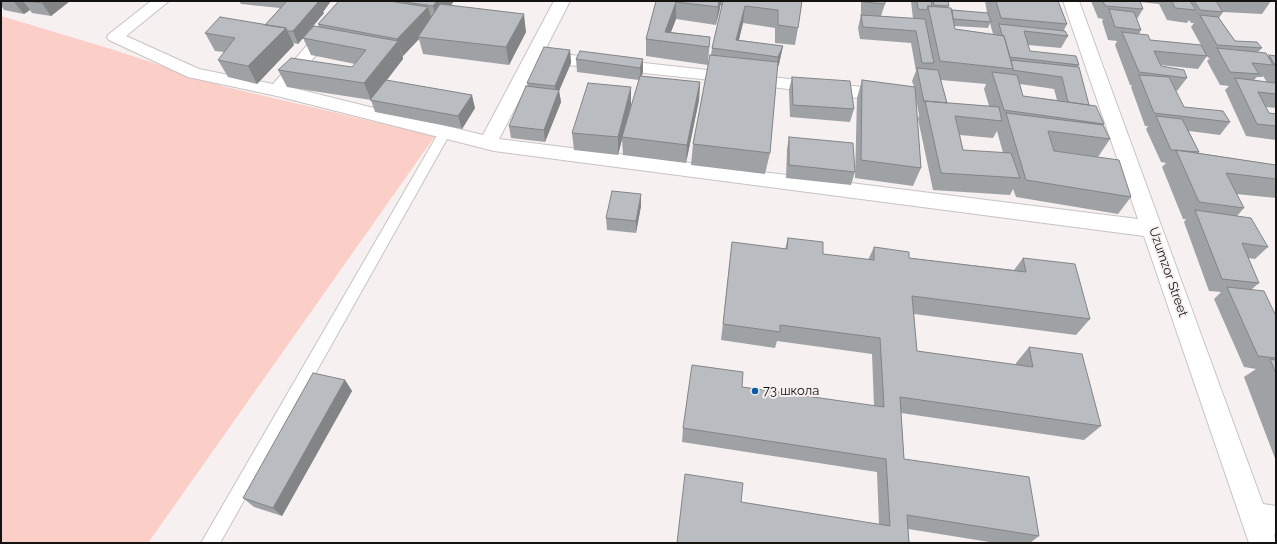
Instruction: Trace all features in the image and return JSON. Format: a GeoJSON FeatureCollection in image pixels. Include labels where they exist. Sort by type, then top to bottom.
{"type":"FeatureCollection","features":[{"type":"Feature","properties":{"kind":"street"},"geometry":{"type":"LineString","coordinates":[[161,1],[115,37],[194,73],[277,90],[491,144],[1153,229]]}},
{"type":"Feature","properties":{"kind":"street"},"geometry":{"type":"LineString","coordinates":[[277,90],[354,1]]}},
{"type":"Feature","properties":{"kind":"street"},"geometry":{"type":"LineString","coordinates":[[491,144],[562,1]]}},
{"type":"Feature","properties":{"kind":"street","name":"Uzumzor Street"},"geometry":{"type":"LineString","coordinates":[[1071,1],[1153,229],[1265,518],[1264,543]]}},
{"type":"Feature","properties":{"kind":"street"},"geometry":{"type":"LineString","coordinates":[[534,56],[749,78],[904,98]]}},
{"type":"Feature","properties":{"kind":"lane"},"geometry":{"type":"LineString","coordinates":[[210,543],[445,132]]}},
{"type":"Feature","properties":{"kind":"shaded area"},"geometry":{"type":"Polygon","coordinates":[[[1,16],[114,50],[226,87],[435,136],[148,543],[1,543],[1,16]]]}},
{"type":"Feature","properties":{"kind":"building"},"geometry":{"type":"Polygon","coordinates":[[[24,1],[45,1],[42,3],[24,1]]]}},
{"type":"Feature","properties":{"kind":"building"},"geometry":{"type":"Polygon","coordinates":[[[287,1],[319,1],[293,31],[287,31],[286,28],[265,25],[287,1]]]}},
{"type":"Feature","properties":{"kind":"building"},"geometry":{"type":"Polygon","coordinates":[[[339,1],[389,1],[428,7],[397,39],[318,24],[339,1]]]}},
{"type":"Feature","properties":{"kind":"building"},"geometry":{"type":"Polygon","coordinates":[[[398,1],[437,1],[433,6],[398,1]]]}},
{"type":"Feature","properties":{"kind":"building"},"geometry":{"type":"Polygon","coordinates":[[[656,1],[719,1],[718,7],[676,2],[665,32],[710,37],[709,47],[646,39],[656,1]]]}},
{"type":"Feature","properties":{"kind":"building"},"geometry":{"type":"Polygon","coordinates":[[[723,1],[802,1],[798,28],[778,25],[778,10],[745,6],[736,40],[783,46],[778,57],[712,48],[723,1]]]}},
{"type":"Feature","properties":{"kind":"building"},"geometry":{"type":"Polygon","coordinates":[[[885,1],[885,4],[864,2],[885,1]]]}},
{"type":"Feature","properties":{"kind":"building"},"geometry":{"type":"Polygon","coordinates":[[[917,1],[931,1],[932,7],[928,6],[927,10],[918,9],[917,1]]]}},
{"type":"Feature","properties":{"kind":"building"},"geometry":{"type":"Polygon","coordinates":[[[933,1],[948,1],[949,6],[934,5],[933,1]]]}},
{"type":"Feature","properties":{"kind":"building"},"geometry":{"type":"Polygon","coordinates":[[[996,1],[1058,1],[1067,24],[1001,18],[996,1]]]}},
{"type":"Feature","properties":{"kind":"building"},"geometry":{"type":"Polygon","coordinates":[[[1103,1],[1140,1],[1143,9],[1105,6],[1103,1]]]}},
{"type":"Feature","properties":{"kind":"building"},"geometry":{"type":"Polygon","coordinates":[[[1172,1],[1190,1],[1196,10],[1175,8],[1172,1]]]}},
{"type":"Feature","properties":{"kind":"building"},"geometry":{"type":"Polygon","coordinates":[[[1194,1],[1216,1],[1223,12],[1200,10],[1194,1]]]}},
{"type":"Feature","properties":{"kind":"building"},"geometry":{"type":"Polygon","coordinates":[[[440,4],[524,14],[506,47],[418,37],[440,4]]]}},
{"type":"Feature","properties":{"kind":"building"},"geometry":{"type":"Polygon","coordinates":[[[928,6],[951,8],[955,29],[1004,36],[1013,69],[940,61],[928,6]]]}},
{"type":"Feature","properties":{"kind":"building"},"geometry":{"type":"Polygon","coordinates":[[[1109,9],[1134,12],[1141,30],[1115,27],[1109,9]]]}},
{"type":"Feature","properties":{"kind":"building"},"geometry":{"type":"Polygon","coordinates":[[[952,10],[988,13],[991,22],[953,19],[952,10]]]}},
{"type":"Feature","properties":{"kind":"building"},"geometry":{"type":"Polygon","coordinates":[[[861,15],[925,19],[934,63],[922,63],[916,31],[863,27],[861,15]]]}},
{"type":"Feature","properties":{"kind":"building"},"geometry":{"type":"Polygon","coordinates":[[[1200,15],[1218,17],[1235,41],[1257,42],[1262,48],[1217,45],[1200,15]]]}},
{"type":"Feature","properties":{"kind":"building"},"geometry":{"type":"Polygon","coordinates":[[[220,17],[286,28],[248,66],[218,60],[235,38],[205,33],[220,17]]]}},
{"type":"Feature","properties":{"kind":"building"},"geometry":{"type":"Polygon","coordinates":[[[999,24],[1065,31],[1068,36],[1024,31],[1030,51],[1076,56],[1079,65],[1010,57],[999,24]]]}},
{"type":"Feature","properties":{"kind":"building"},"geometry":{"type":"Polygon","coordinates":[[[314,26],[398,41],[364,83],[278,70],[291,58],[352,67],[366,50],[303,38],[314,26]]]}},
{"type":"Feature","properties":{"kind":"building"},"geometry":{"type":"Polygon","coordinates":[[[1122,32],[1148,35],[1150,40],[1201,45],[1207,56],[1154,51],[1161,66],[1184,70],[1187,78],[1139,72],[1122,32]]]}},
{"type":"Feature","properties":{"kind":"building"},"geometry":{"type":"Polygon","coordinates":[[[544,47],[570,50],[555,86],[527,83],[544,47]]]}},
{"type":"Feature","properties":{"kind":"building"},"geometry":{"type":"Polygon","coordinates":[[[1217,48],[1266,53],[1273,65],[1252,63],[1259,74],[1230,72],[1217,48]]]}},
{"type":"Feature","properties":{"kind":"building"},"geometry":{"type":"Polygon","coordinates":[[[580,51],[643,59],[640,68],[576,59],[580,51]]]}},
{"type":"Feature","properties":{"kind":"building"},"geometry":{"type":"Polygon","coordinates":[[[710,55],[778,62],[770,153],[693,144],[710,55]]]}},
{"type":"Feature","properties":{"kind":"building"},"geometry":{"type":"Polygon","coordinates":[[[1269,55],[1276,56],[1276,67],[1269,55]]]}},
{"type":"Feature","properties":{"kind":"building"},"geometry":{"type":"Polygon","coordinates":[[[1011,60],[1079,67],[1089,105],[1068,102],[1062,77],[1012,70],[1011,60]]]}},
{"type":"Feature","properties":{"kind":"building"},"geometry":{"type":"Polygon","coordinates":[[[917,68],[938,70],[947,103],[924,102],[917,68]]]}},
{"type":"Feature","properties":{"kind":"building"},"geometry":{"type":"Polygon","coordinates":[[[992,72],[1017,75],[1023,96],[1096,106],[1104,124],[1004,110],[992,72]]]}},
{"type":"Feature","properties":{"kind":"building"},"geometry":{"type":"Polygon","coordinates":[[[1139,75],[1169,77],[1184,107],[1223,111],[1230,122],[1154,113],[1139,75]]]}},
{"type":"Feature","properties":{"kind":"building"},"geometry":{"type":"Polygon","coordinates":[[[640,76],[700,82],[687,145],[622,137],[640,76]]]}},
{"type":"Feature","properties":{"kind":"building"},"geometry":{"type":"Polygon","coordinates":[[[792,77],[850,81],[854,109],[793,105],[792,77]]]}},
{"type":"Feature","properties":{"kind":"building"},"geometry":{"type":"Polygon","coordinates":[[[1235,78],[1276,83],[1276,94],[1258,92],[1269,113],[1276,114],[1276,126],[1257,124],[1235,78]]]}},
{"type":"Feature","properties":{"kind":"building"},"geometry":{"type":"Polygon","coordinates":[[[386,80],[472,95],[458,116],[370,100],[386,80]]]}},
{"type":"Feature","properties":{"kind":"building"},"geometry":{"type":"Polygon","coordinates":[[[862,80],[915,87],[921,168],[861,160],[862,80]]]}},
{"type":"Feature","properties":{"kind":"building"},"geometry":{"type":"Polygon","coordinates":[[[588,83],[631,87],[618,137],[572,133],[588,83]]]}},
{"type":"Feature","properties":{"kind":"building"},"geometry":{"type":"Polygon","coordinates":[[[526,86],[559,90],[544,130],[509,126],[526,86]]]}},
{"type":"Feature","properties":{"kind":"building"},"geometry":{"type":"Polygon","coordinates":[[[925,101],[999,107],[1002,121],[955,116],[963,150],[1011,153],[1020,178],[941,173],[925,101]]]}},
{"type":"Feature","properties":{"kind":"building"},"geometry":{"type":"Polygon","coordinates":[[[1006,113],[1103,125],[1110,139],[1048,131],[1054,151],[1119,160],[1131,197],[1026,180],[1006,113]]]}},
{"type":"Feature","properties":{"kind":"building"},"geometry":{"type":"Polygon","coordinates":[[[1156,116],[1182,119],[1199,152],[1171,150],[1156,116]]]}},
{"type":"Feature","properties":{"kind":"building"},"geometry":{"type":"Polygon","coordinates":[[[789,137],[853,143],[855,172],[789,165],[789,137]]]}},
{"type":"Feature","properties":{"kind":"building"},"geometry":{"type":"Polygon","coordinates":[[[1176,150],[1276,165],[1276,179],[1226,173],[1244,208],[1199,202],[1176,150]]]}},
{"type":"Feature","properties":{"kind":"building"},"geometry":{"type":"Polygon","coordinates":[[[612,191],[641,194],[636,221],[606,218],[612,191]]]}},
{"type":"Feature","properties":{"kind":"building"},"geometry":{"type":"Polygon","coordinates":[[[1195,210],[1251,218],[1268,247],[1242,243],[1259,283],[1222,279],[1195,210]]]}},
{"type":"Feature","properties":{"kind":"building"},"geometry":{"type":"Polygon","coordinates":[[[788,238],[823,242],[823,254],[874,260],[874,247],[909,252],[909,258],[1026,272],[1023,258],[1075,264],[1090,319],[912,296],[917,351],[1033,367],[1029,347],[1082,354],[1101,426],[900,397],[904,459],[1029,477],[1039,536],[907,515],[909,543],[677,543],[685,474],[743,483],[741,502],[890,526],[886,459],[683,428],[692,365],[743,372],[742,387],[884,407],[880,338],[780,325],[780,332],[723,324],[732,242],[787,249],[788,238]]]}},
{"type":"Feature","properties":{"kind":"building"},"geometry":{"type":"Polygon","coordinates":[[[1227,287],[1264,291],[1276,316],[1276,358],[1258,356],[1227,287]]]}},
{"type":"Feature","properties":{"kind":"building"},"geometry":{"type":"Polygon","coordinates":[[[1270,359],[1276,360],[1276,374],[1270,359]]]}},
{"type":"Feature","properties":{"kind":"building"},"geometry":{"type":"Polygon","coordinates":[[[313,373],[345,380],[273,508],[243,498],[313,373]]]}},
{"type":"Feature","properties":{"kind":"place","name":"73 школа"},"geometry":{"type":"Point","coordinates":[755,391]}}]}
